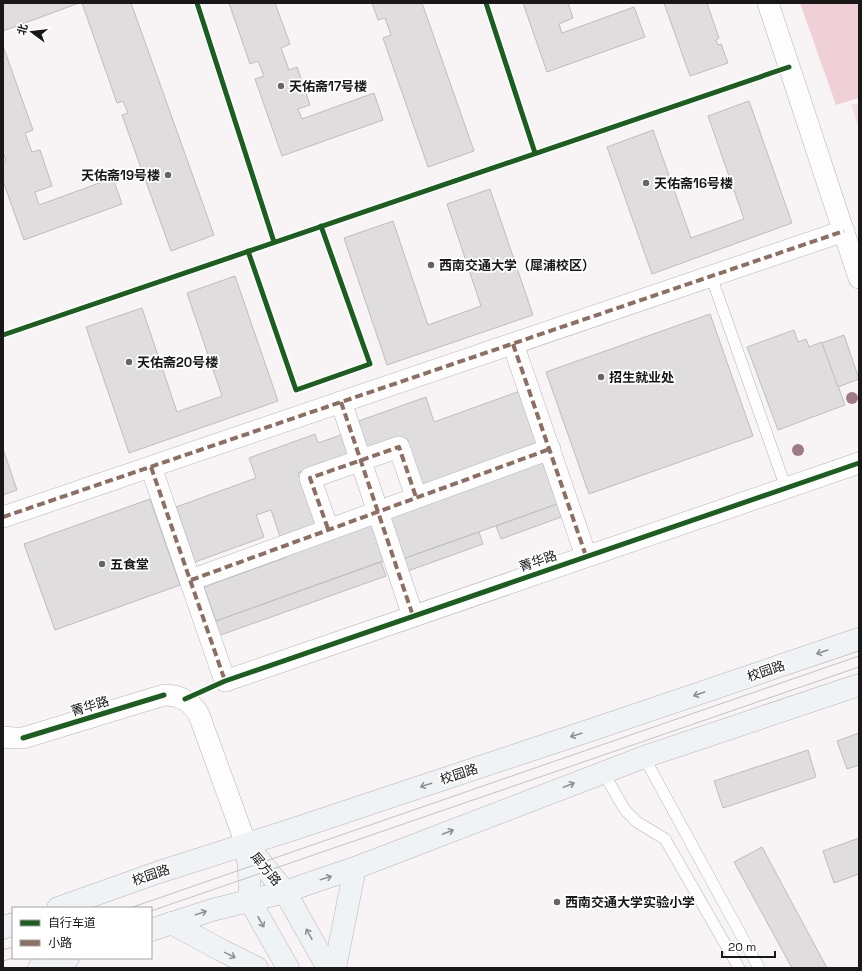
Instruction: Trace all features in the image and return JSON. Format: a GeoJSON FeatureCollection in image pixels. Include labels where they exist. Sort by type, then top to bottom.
{"type":"FeatureCollection","features":[{"type":"Feature","properties":{"kind":"street"},"geometry":{"type":"LineString","coordinates":[[768,3],[859,278]]}},
{"type":"Feature","properties":{"kind":"street"},"geometry":{"type":"LineString","coordinates":[[3,517],[844,231]]}},
{"type":"Feature","properties":{"kind":"street"},"geometry":{"type":"LineString","coordinates":[[513,344],[586,556]]}},
{"type":"Feature","properties":{"kind":"street"},"geometry":{"type":"LineString","coordinates":[[341,402],[376,512],[413,616]]}},
{"type":"Feature","properties":{"kind":"street"},"geometry":{"type":"LineString","coordinates":[[328,529],[310,478],[399,447],[416,497]]}},
{"type":"Feature","properties":{"kind":"street"},"geometry":{"type":"LineString","coordinates":[[151,467],[191,580],[550,449]]}},
{"type":"Feature","properties":{"kind":"street","name":"菁华路"},"geometry":{"type":"LineString","coordinates":[[191,580],[225,681],[859,462]]}},
{"type":"Feature","properties":{"kind":"street","name":"校园路"},"geometry":{"type":"LineString","coordinates":[[61,907],[159,872],[597,728],[859,639]]}},
{"type":"Feature","properties":{"kind":"street"},"geometry":{"type":"LineString","coordinates":[[152,930],[212,910],[250,902],[285,892],[355,868],[644,757],[859,684]]}},
{"type":"Feature","properties":{"kind":"street","name":"菁华路"},"geometry":{"type":"LineString","coordinates":[[13,737],[164,695],[172,695],[185,699],[196,709],[199,715],[246,844]]}},
{"type":"Feature","properties":{"kind":"street","name":"犀方路"},"geometry":{"type":"LineString","coordinates":[[246,844],[285,892],[328,968]]}},
{"type":"Feature","properties":{"kind":"street","name":"犀方路"},"geometry":{"type":"LineString","coordinates":[[246,844],[249,868],[250,902],[288,968]]}},
{"type":"Feature","properties":{"kind":"street"},"geometry":{"type":"LineString","coordinates":[[334,968],[355,868]]}},
{"type":"Feature","properties":{"kind":"street"},"geometry":{"type":"LineString","coordinates":[[171,923],[220,950],[257,968]]}},
{"type":"Feature","properties":{"kind":"street"},"geometry":{"type":"LineString","coordinates":[[39,968],[65,959]]}},
{"type":"Feature","properties":{"kind":"lane"},"geometry":{"type":"LineString","coordinates":[[711,276],[786,488]]}},
{"type":"Feature","properties":{"kind":"lane"},"geometry":{"type":"LineString","coordinates":[[644,757],[759,968]]}},
{"type":"Feature","properties":{"kind":"lane"},"geometry":{"type":"LineString","coordinates":[[603,772],[629,814],[637,822],[665,839],[739,968]]}},
{"type":"Feature","properties":{"kind":"shaded area"},"geometry":{"type":"Polygon","coordinates":[[[800,3],[859,3],[859,98],[836,105],[800,3]]]}},
{"type":"Feature","properties":{"kind":"shaded area"},"geometry":{"type":"Polygon","coordinates":[[[859,103],[859,129],[851,105],[859,103]]]}},
{"type":"Feature","properties":{"kind":"building"},"geometry":{"type":"Polygon","coordinates":[[[3,3],[79,3],[3,31],[3,3]]]}},
{"type":"Feature","properties":{"kind":"building","name":"天佑斋19号楼"},"geometry":{"type":"Polygon","coordinates":[[[82,3],[131,3],[214,235],[171,251],[122,115],[128,113],[123,101],[117,103],[82,3]]]}},
{"type":"Feature","properties":{"kind":"building","name":"天佑斋17号楼"},"geometry":{"type":"Polygon","coordinates":[[[229,3],[275,3],[290,44],[281,48],[289,70],[297,67],[310,105],[298,109],[302,119],[374,93],[383,120],[282,156],[255,79],[264,76],[258,61],[250,64],[229,3]]]}},
{"type":"Feature","properties":{"kind":"building","name":"天佑斋17号楼"},"geometry":{"type":"Polygon","coordinates":[[[372,3],[422,3],[474,151],[428,167],[383,38],[391,35],[385,18],[378,20],[372,3]]]}},
{"type":"Feature","properties":{"kind":"building"},"geometry":{"type":"Polygon","coordinates":[[[523,3],[568,3],[573,18],[559,24],[562,33],[634,7],[645,37],[547,72],[523,3]]]}},
{"type":"Feature","properties":{"kind":"building"},"geometry":{"type":"Polygon","coordinates":[[[664,3],[707,3],[719,38],[716,40],[718,45],[721,44],[728,63],[690,76],[664,3]]]}},
{"type":"Feature","properties":{"kind":"building","name":"天佑斋19号楼"},"geometry":{"type":"Polygon","coordinates":[[[3,46],[33,130],[25,133],[32,152],[40,150],[52,186],[35,192],[39,205],[113,178],[122,204],[24,240],[3,181],[3,162],[6,161],[3,152],[3,46]]]}},
{"type":"Feature","properties":{"kind":"building","name":"天佑斋16号楼"},"geometry":{"type":"Polygon","coordinates":[[[749,101],[792,223],[652,274],[607,147],[653,130],[691,238],[744,219],[708,116],[749,101]]]}},
{"type":"Feature","properties":{"kind":"building"},"geometry":{"type":"Polygon","coordinates":[[[490,189],[533,315],[387,365],[344,238],[393,221],[428,325],[481,306],[447,204],[490,189]]]}},
{"type":"Feature","properties":{"kind":"building","name":"天佑斋20号楼"},"geometry":{"type":"Polygon","coordinates":[[[235,276],[278,401],[129,453],[86,327],[142,308],[177,412],[222,396],[187,293],[235,276]]]}},
{"type":"Feature","properties":{"kind":"building"},"geometry":{"type":"Polygon","coordinates":[[[710,314],[753,436],[589,494],[546,372],[710,314]]]}},
{"type":"Feature","properties":{"kind":"building"},"geometry":{"type":"Polygon","coordinates":[[[794,330],[798,342],[806,339],[809,347],[822,342],[845,405],[778,430],[747,347],[794,330]]]}},
{"type":"Feature","properties":{"kind":"building"},"geometry":{"type":"Polygon","coordinates":[[[844,335],[859,379],[838,387],[822,343],[844,335]]]}},
{"type":"Feature","properties":{"kind":"building"},"geometry":{"type":"Polygon","coordinates":[[[520,391],[560,503],[400,560],[391,558],[216,621],[204,587],[287,557],[271,510],[256,515],[264,537],[195,562],[176,507],[256,478],[249,458],[315,434],[318,443],[355,430],[353,423],[426,397],[434,422],[520,391]],[[398,437],[298,473],[321,539],[421,503],[398,437]]]}},
{"type":"Feature","properties":{"kind":"building"},"geometry":{"type":"Polygon","coordinates":[[[3,449],[17,490],[3,495],[3,449]]]}},
{"type":"Feature","properties":{"kind":"building","name":"五食堂"},"geometry":{"type":"Polygon","coordinates":[[[150,499],[180,585],[55,630],[24,544],[150,499]]]}},
{"type":"Feature","properties":{"kind":"building"},"geometry":{"type":"Polygon","coordinates":[[[560,503],[564,516],[501,539],[496,526],[560,503]]]}},
{"type":"Feature","properties":{"kind":"building"},"geometry":{"type":"Polygon","coordinates":[[[479,532],[483,544],[405,572],[400,560],[479,532]]]}},
{"type":"Feature","properties":{"kind":"building"},"geometry":{"type":"Polygon","coordinates":[[[381,562],[386,576],[218,636],[214,622],[216,621],[381,562]]]}},
{"type":"Feature","properties":{"kind":"building"},"geometry":{"type":"Polygon","coordinates":[[[859,733],[859,765],[847,769],[837,741],[859,733]]]}},
{"type":"Feature","properties":{"kind":"building"},"geometry":{"type":"Polygon","coordinates":[[[808,750],[816,777],[723,808],[714,781],[808,750]]]}},
{"type":"Feature","properties":{"kind":"building"},"geometry":{"type":"Polygon","coordinates":[[[859,838],[859,874],[834,883],[823,851],[859,838]]]}},
{"type":"Feature","properties":{"kind":"building"},"geometry":{"type":"Polygon","coordinates":[[[762,847],[827,968],[792,968],[734,862],[762,847]]]}},
{"type":"Feature","properties":{"kind":"tram line"},"geometry":{"type":"LineString","coordinates":[[133,907],[859,656]]}},
{"type":"Feature","properties":{"kind":"tram line"},"geometry":{"type":"LineString","coordinates":[[152,911],[859,667]]}},
{"type":"Feature","properties":{"kind":"tram line"},"geometry":{"type":"LineString","coordinates":[[3,950],[12,947]]}},
{"type":"Feature","properties":{"kind":"tram line"},"geometry":{"type":"LineString","coordinates":[[3,961],[12,958]]}},
{"type":"Feature","properties":{"kind":"marked path"},"geometry":{"type":"LineString","coordinates":[[3,517],[844,231]]}},
{"type":"Feature","properties":{"kind":"marked path"},"geometry":{"type":"LineString","coordinates":[[513,344],[586,556]]}},
{"type":"Feature","properties":{"kind":"marked path"},"geometry":{"type":"LineString","coordinates":[[341,402],[413,616]]}},
{"type":"Feature","properties":{"kind":"marked path"},"geometry":{"type":"LineString","coordinates":[[328,529],[310,478],[399,447],[416,497]]}},
{"type":"Feature","properties":{"kind":"marked path"},"geometry":{"type":"LineString","coordinates":[[191,580],[550,449]]}},
{"type":"Feature","properties":{"kind":"marked path"},"geometry":{"type":"LineString","coordinates":[[151,467],[225,681]]}},
{"type":"Feature","properties":{"kind":"cycle path"},"geometry":{"type":"LineString","coordinates":[[197,3],[274,242]]}},
{"type":"Feature","properties":{"kind":"cycle path"},"geometry":{"type":"LineString","coordinates":[[486,3],[535,153]]}},
{"type":"Feature","properties":{"kind":"cycle path"},"geometry":{"type":"LineString","coordinates":[[3,335],[789,67]]}},
{"type":"Feature","properties":{"kind":"cycle path"},"geometry":{"type":"LineString","coordinates":[[248,251],[296,390],[370,364],[321,226]]}},
{"type":"Feature","properties":{"kind":"cycle path"},"geometry":{"type":"LineString","coordinates":[[185,699],[225,681],[859,463]]}},
{"type":"Feature","properties":{"kind":"cycle path"},"geometry":{"type":"LineString","coordinates":[[23,738],[164,695]]}},
{"type":"Feature","properties":{"kind":"place","name":"天佑斋17号楼"},"geometry":{"type":"Point","coordinates":[281,86]}},
{"type":"Feature","properties":{"kind":"place","name":"天佑斋19号楼"},"geometry":{"type":"Point","coordinates":[168,175]}},
{"type":"Feature","properties":{"kind":"place","name":"天佑斋16号楼"},"geometry":{"type":"Point","coordinates":[646,183]}},
{"type":"Feature","properties":{"kind":"place","name":"西南交通大学（犀浦校区）"},"geometry":{"type":"Point","coordinates":[431,265]}},
{"type":"Feature","properties":{"kind":"place","name":"天佑斋20号楼"},"geometry":{"type":"Point","coordinates":[129,362]}},
{"type":"Feature","properties":{"kind":"place","name":"招生就业处"},"geometry":{"type":"Point","coordinates":[601,377]}},
{"type":"Feature","properties":{"kind":"place","name":"五食堂"},"geometry":{"type":"Point","coordinates":[102,564]}},
{"type":"Feature","properties":{"kind":"place","name":"西南交通大学实验小学"},"geometry":{"type":"Point","coordinates":[557,902]}}]}
